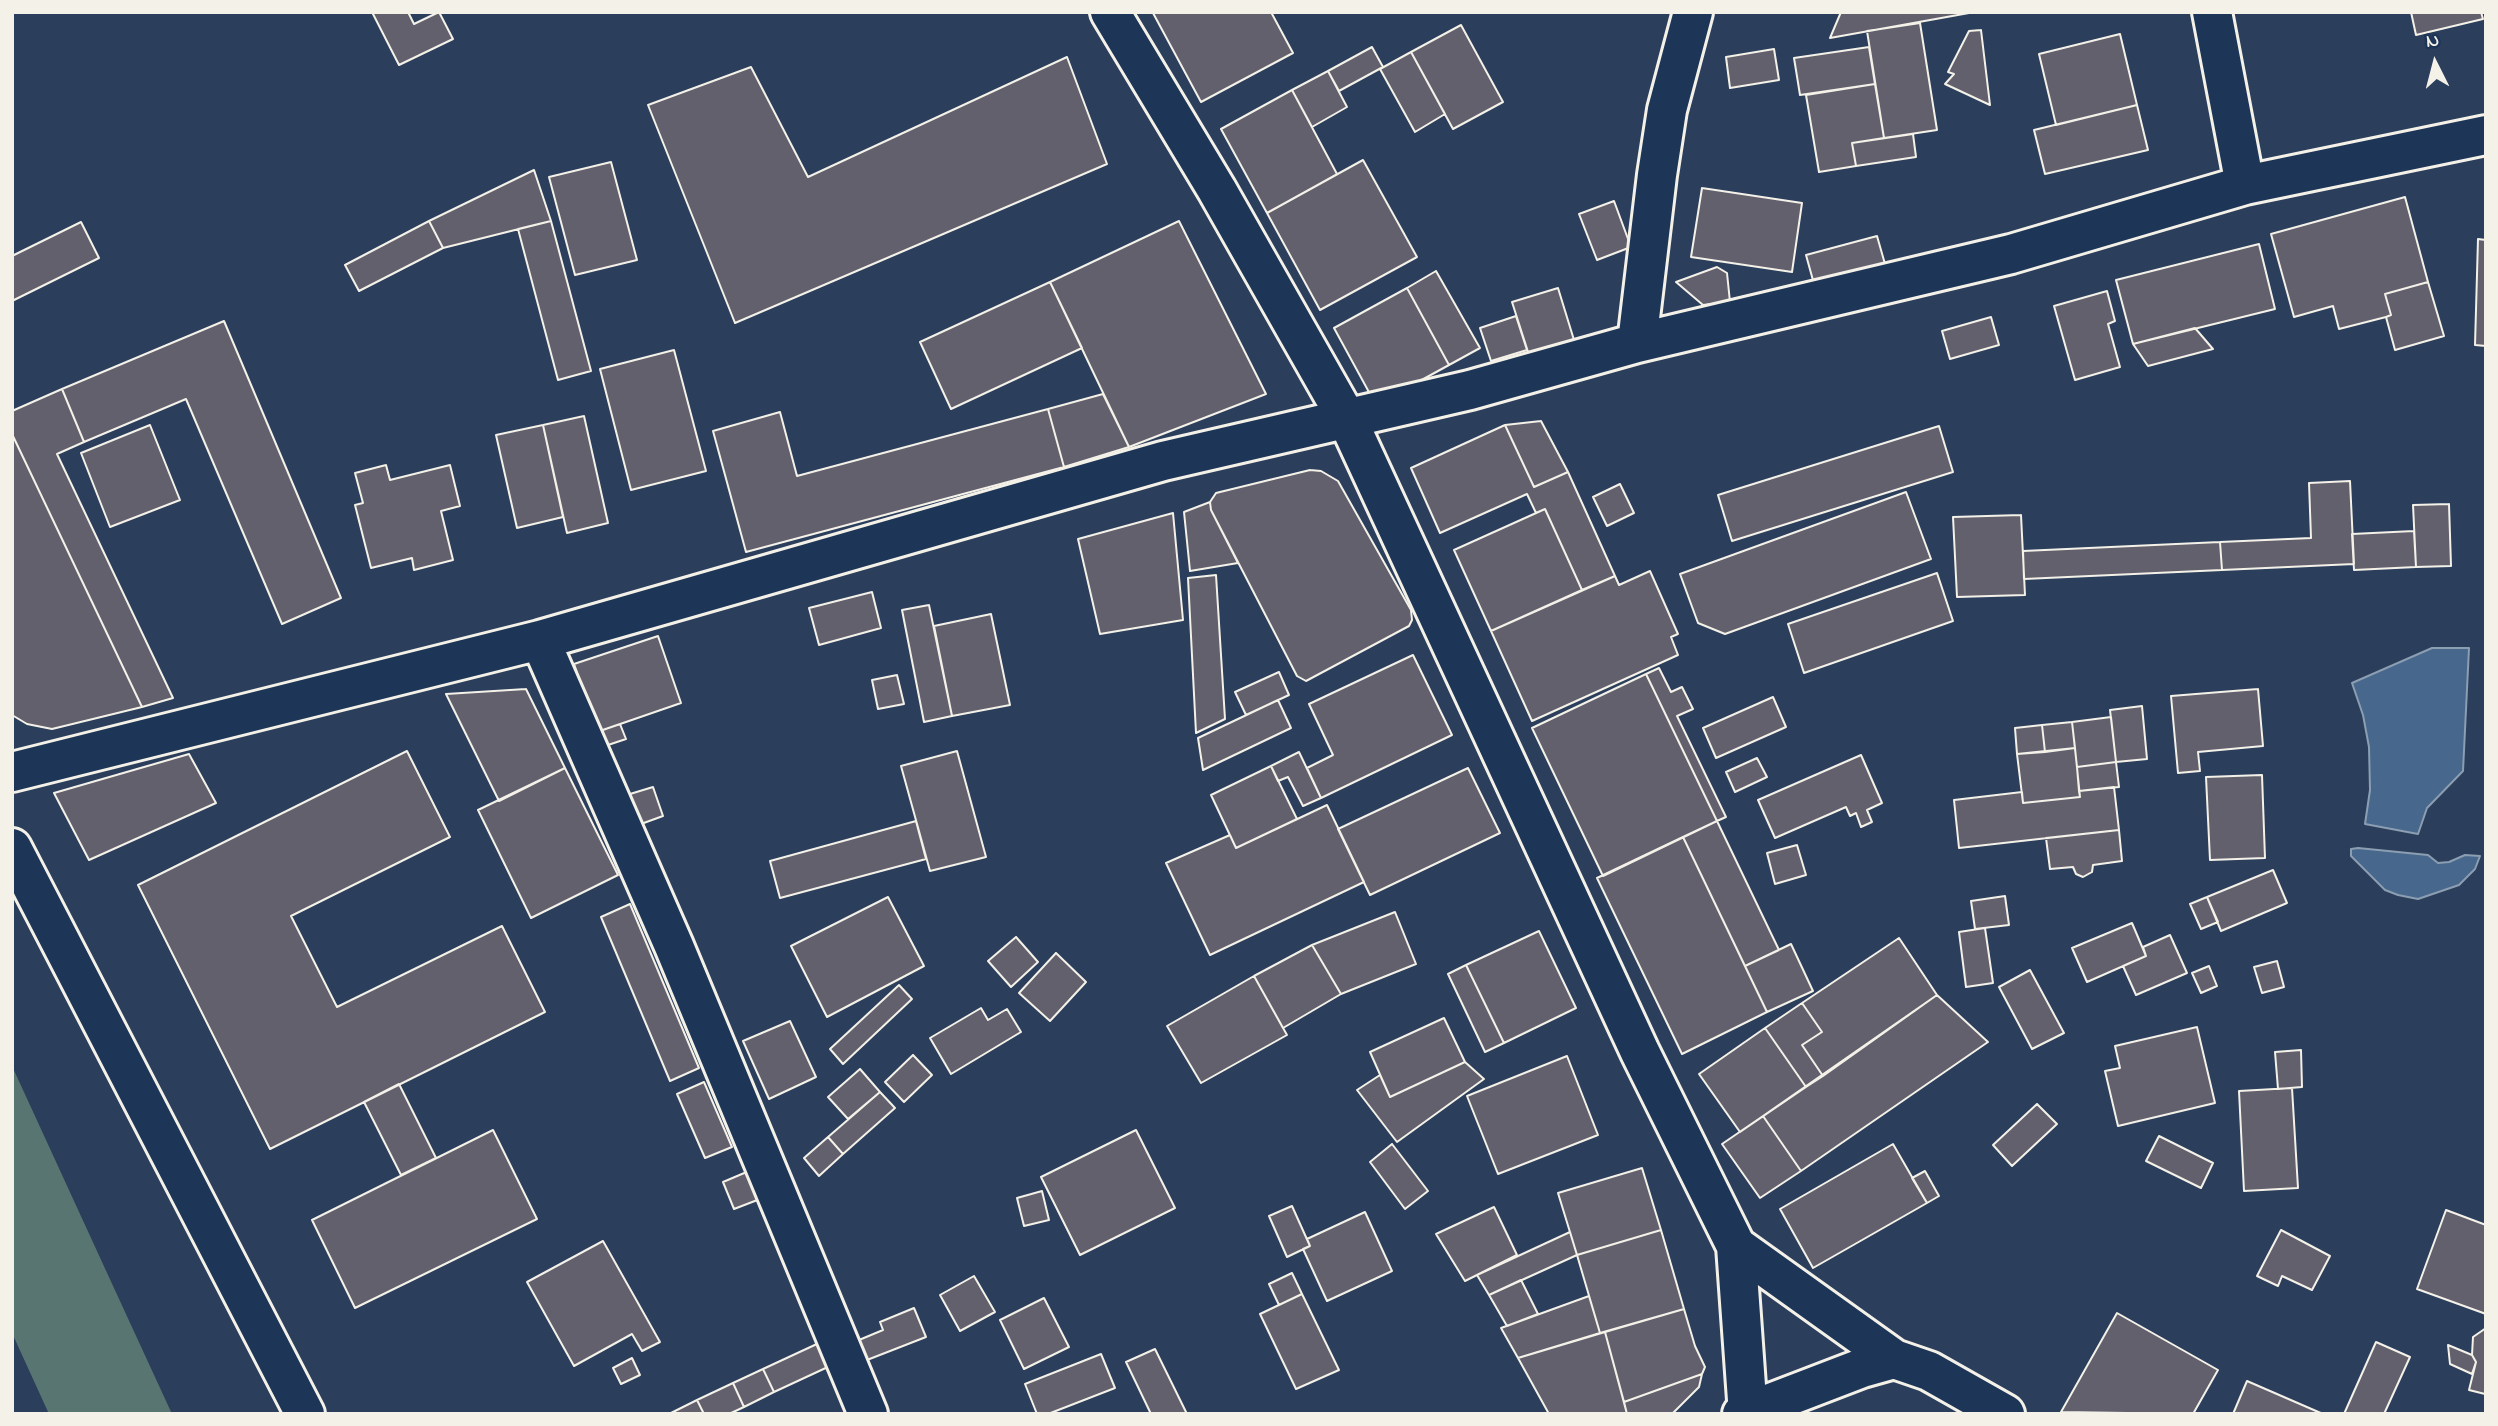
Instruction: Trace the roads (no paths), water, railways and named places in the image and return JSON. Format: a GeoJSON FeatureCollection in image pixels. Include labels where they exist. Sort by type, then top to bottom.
{"type":"FeatureCollection","features":[{"type":"Feature","properties":{"kind":"street"},"geometry":{"type":"LineString","coordinates":[[1110,12],[1217,190],[1347,419],[1640,1052],[1735,1246],[1746,1413],[1862,1368],[1894,1359]]}},
{"type":"Feature","properties":{"kind":"street"},"geometry":{"type":"LineString","coordinates":[[1637,343],[1667,110],[1693,12]]}},
{"type":"Feature","properties":{"kind":"street"},"geometry":{"type":"LineString","coordinates":[[2212,12],[2245,185]]}},
{"type":"Feature","properties":{"kind":"street"},"geometry":{"type":"LineString","coordinates":[[12,772],[540,640],[1163,461],[1469,390],[1637,343],[2011,254],[2245,185],[2486,135]]}},
{"type":"Feature","properties":{"kind":"street"},"geometry":{"type":"LineString","coordinates":[[540,640],[674,946],[868,1414]]}},
{"type":"Feature","properties":{"kind":"street"},"geometry":{"type":"LineString","coordinates":[[12,848],[305,1414]]}},
{"type":"Feature","properties":{"kind":"street"},"geometry":{"type":"LineString","coordinates":[[1735,1246],[1894,1359],[1929,1371],[2005,1414]]}},
{"type":"Feature","properties":{"kind":"water"},"geometry":{"type":"Polygon","coordinates":[[[2432,648],[2469,648],[2463,771],[2427,808],[2418,834],[2365,824],[2370,790],[2369,747],[2363,715],[2352,683],[2432,648]]]}},
{"type":"Feature","properties":{"kind":"water"},"geometry":{"type":"Polygon","coordinates":[[[2351,849],[2428,855],[2438,863],[2449,862],[2465,855],[2480,856],[2475,869],[2459,885],[2418,899],[2385,890],[2351,856],[2351,849]]]}}]}
